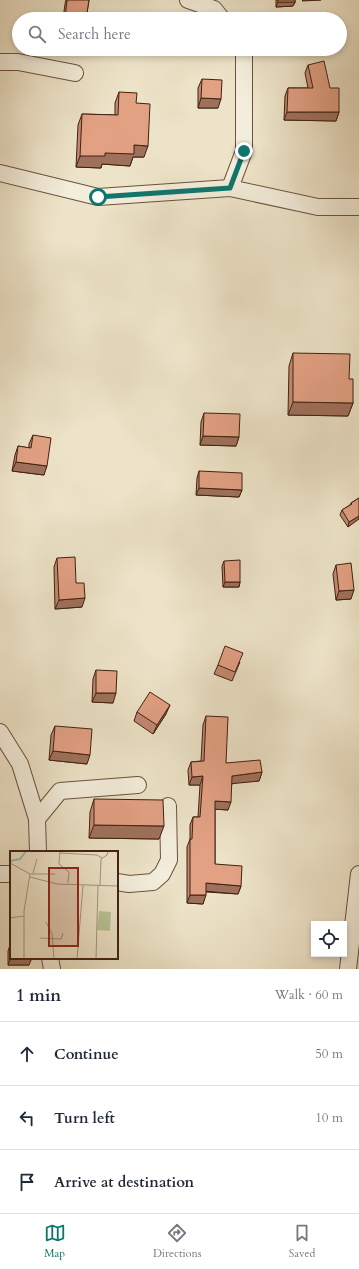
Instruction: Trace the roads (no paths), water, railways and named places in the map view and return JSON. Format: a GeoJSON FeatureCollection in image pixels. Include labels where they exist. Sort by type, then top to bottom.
{"type":"FeatureCollection","features":[{"type":"Feature","properties":{"kind":"street"},"geometry":{"type":"LineString","coordinates":[[188,0],[214,9],[216,12]]}},
{"type":"Feature","properties":{"kind":"street"},"geometry":{"type":"LineString","coordinates":[[230,188],[244,151],[244,56]]}},
{"type":"Feature","properties":{"kind":"street"},"geometry":{"type":"LineString","coordinates":[[0,62],[18,62],[75,73]]}},
{"type":"Feature","properties":{"kind":"street"},"geometry":{"type":"LineString","coordinates":[[0,173],[98,197],[230,188],[318,207],[359,207]]}},
{"type":"Feature","properties":{"kind":"street"},"geometry":{"type":"LineString","coordinates":[[0,732],[20,764],[37,819],[38,851]]}},
{"type":"Feature","properties":{"kind":"street"},"geometry":{"type":"LineString","coordinates":[[37,819],[60,791],[138,785]]}},
{"type":"Feature","properties":{"kind":"street"},"geometry":{"type":"LineString","coordinates":[[118,882],[129,884],[153,882],[162,874],[169,860],[168,806]]}},
{"type":"Feature","properties":{"kind":"street"},"geometry":{"type":"LineString","coordinates":[[348,969],[359,874]]}},
{"type":"Feature","properties":{"kind":"street"},"geometry":{"type":"LineString","coordinates":[[50,959],[52,969]]}}]}
